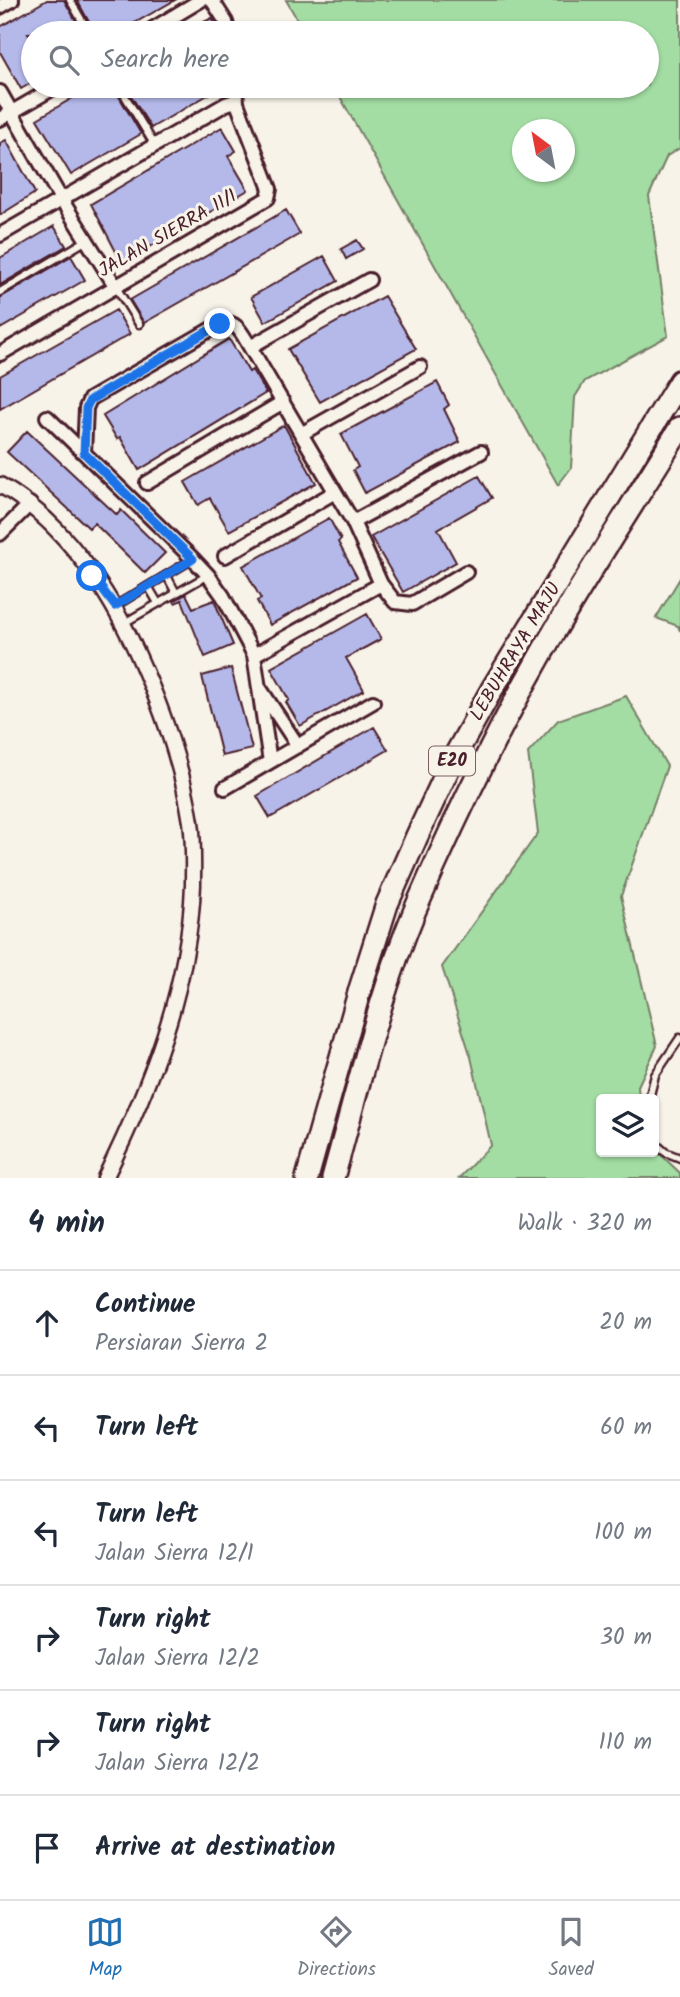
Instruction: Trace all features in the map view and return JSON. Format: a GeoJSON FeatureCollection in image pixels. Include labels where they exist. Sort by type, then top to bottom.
{"type":"FeatureCollection","features":[{"type":"Feature","properties":{"kind":"highway","name":"LEBUHRAYA MAJU"},"geometry":{"type":"LineString","coordinates":[[307,1178],[387,904],[452,761],[492,689],[680,381]]}},
{"type":"Feature","properties":{"kind":"highway","name":"LEBUHRAYA MAJU"},"geometry":{"type":"LineString","coordinates":[[333,1178],[384,997],[414,912],[444,846],[540,657],[680,428]]}},
{"type":"Feature","properties":{"kind":"street"},"geometry":{"type":"LineString","coordinates":[[0,7],[12,0]]}},
{"type":"Feature","properties":{"kind":"street"},"geometry":{"type":"LineString","coordinates":[[166,21],[201,0]]}},
{"type":"Feature","properties":{"kind":"street"},"geometry":{"type":"LineString","coordinates":[[212,0],[225,21]]}},
{"type":"Feature","properties":{"kind":"street"},"geometry":{"type":"LineString","coordinates":[[0,92],[6,116],[116,286]]}},
{"type":"Feature","properties":{"kind":"street"},"geometry":{"type":"LineString","coordinates":[[6,116],[37,98]]}},
{"type":"Feature","properties":{"kind":"street"},"geometry":{"type":"LineString","coordinates":[[0,235],[154,144],[226,104],[237,103],[237,98]]}},
{"type":"Feature","properties":{"kind":"street","name":"JALAN SIERRA 11/1"},"geometry":{"type":"LineString","coordinates":[[0,354],[268,198],[270,189],[237,103]]}},
{"type":"Feature","properties":{"kind":"street"},"geometry":{"type":"LineString","coordinates":[[250,347],[369,280]]}},
{"type":"Feature","properties":{"kind":"street"},"geometry":{"type":"LineString","coordinates":[[84,453],[86,408],[90,400],[220,324],[235,324],[353,522],[381,584],[395,602],[412,604],[466,572]]}},
{"type":"Feature","properties":{"kind":"street"},"geometry":{"type":"LineString","coordinates":[[301,434],[420,367]]}},
{"type":"Feature","properties":{"kind":"street"},"geometry":{"type":"LineString","coordinates":[[147,483],[283,402]]}},
{"type":"Feature","properties":{"kind":"street"},"geometry":{"type":"LineString","coordinates":[[47,417],[193,559],[223,596],[254,655],[270,762]]}},
{"type":"Feature","properties":{"kind":"street"},"geometry":{"type":"LineString","coordinates":[[353,522],[481,452]]}},
{"type":"Feature","properties":{"kind":"street"},"geometry":{"type":"LineString","coordinates":[[0,485],[30,504],[74,551],[115,606],[160,708],[178,763],[191,821],[192,900],[184,963],[171,1022],[123,1141],[105,1178]]}},
{"type":"Feature","properties":{"kind":"street"},"geometry":{"type":"LineString","coordinates":[[225,556],[335,492]]}},
{"type":"Feature","properties":{"kind":"street"},"geometry":{"type":"LineString","coordinates":[[0,534],[30,504]]}},
{"type":"Feature","properties":{"kind":"street"},"geometry":{"type":"LineString","coordinates":[[254,655],[381,584]]}},
{"type":"Feature","properties":{"kind":"street"},"geometry":{"type":"LineString","coordinates":[[257,684],[298,746]]}},
{"type":"Feature","properties":{"kind":"street"},"geometry":{"type":"LineString","coordinates":[[225,788],[373,702]]}},
{"type":"Feature","properties":{"kind":"lane"},"geometry":{"type":"LineString","coordinates":[[70,0],[82,21]]}},
{"type":"Feature","properties":{"kind":"lane"},"geometry":{"type":"LineString","coordinates":[[127,98],[154,144]]}},
{"type":"Feature","properties":{"kind":"lane"},"geometry":{"type":"LineString","coordinates":[[0,292],[87,240]]}},
{"type":"Feature","properties":{"kind":"lane"},"geometry":{"type":"LineString","coordinates":[[116,286],[139,324]]}},
{"type":"Feature","properties":{"kind":"lane"},"geometry":{"type":"LineString","coordinates":[[115,606],[193,559]]}},
{"type":"Feature","properties":{"kind":"lane"},"geometry":{"type":"LineString","coordinates":[[124,623],[208,575]]}},
{"type":"Feature","properties":{"kind":"lane"},"geometry":{"type":"LineString","coordinates":[[167,576],[176,593]]}},
{"type":"Feature","properties":{"kind":"lane"},"geometry":{"type":"LineString","coordinates":[[148,586],[158,603]]}},
{"type":"Feature","properties":{"kind":"lane"},"geometry":{"type":"LineString","coordinates":[[650,1094],[655,1075],[680,1038]]}},
{"type":"Feature","properties":{"kind":"lane"},"geometry":{"type":"LineString","coordinates":[[659,1146],[680,1158]]}},
{"type":"Feature","properties":{"kind":"green space"},"geometry":{"type":"Polygon","coordinates":[[[286,0],[680,0],[680,148],[667,156],[649,196],[668,336],[585,381],[575,397],[571,468],[558,485],[341,98],[659,98],[659,21],[298,21],[286,0]]]}},
{"type":"Feature","properties":{"kind":"green space"},"geometry":{"type":"Polygon","coordinates":[[[680,578],[680,631],[678,626],[656,618],[680,578]]]}},
{"type":"Feature","properties":{"kind":"green space"},"geometry":{"type":"Polygon","coordinates":[[[626,696],[667,766],[621,896],[657,1046],[638,1086],[639,1094],[596,1094],[596,1157],[659,1157],[659,1153],[680,1173],[680,1178],[459,1178],[491,1145],[471,1057],[442,967],[538,833],[528,753],[558,720],[626,696]]]}},
{"type":"Feature","properties":{"kind":"building"},"geometry":{"type":"Polygon","coordinates":[[[47,0],[64,0],[76,21],[21,21],[21,89],[0,52],[0,27],[47,0]]]}},
{"type":"Feature","properties":{"kind":"building"},"geometry":{"type":"Polygon","coordinates":[[[77,0],[175,0],[138,21],[88,21],[77,0]]]}},
{"type":"Feature","properties":{"kind":"building"},"geometry":{"type":"Polygon","coordinates":[[[73,98],[120,98],[141,134],[71,175],[37,119],[73,98]]]}},
{"type":"Feature","properties":{"kind":"building"},"geometry":{"type":"Polygon","coordinates":[[[132,98],[202,98],[151,128],[132,98]]]}},
{"type":"Feature","properties":{"kind":"building"},"geometry":{"type":"Polygon","coordinates":[[[222,127],[236,151],[228,156],[248,190],[122,263],[91,204],[222,127]]]}},
{"type":"Feature","properties":{"kind":"building"},"geometry":{"type":"Polygon","coordinates":[[[6,140],[35,193],[0,215],[0,143],[6,140]]]}},
{"type":"Feature","properties":{"kind":"building"},"geometry":{"type":"Polygon","coordinates":[[[286,210],[300,234],[144,323],[130,300],[286,210]]]}},
{"type":"Feature","properties":{"kind":"building"},"geometry":{"type":"Polygon","coordinates":[[[54,226],[66,246],[0,285],[0,258],[54,226]]]}},
{"type":"Feature","properties":{"kind":"building"},"geometry":{"type":"Polygon","coordinates":[[[357,240],[363,249],[346,259],[341,249],[357,240]]]}},
{"type":"Feature","properties":{"kind":"building"},"geometry":{"type":"Polygon","coordinates":[[[71,256],[85,280],[0,329],[0,298],[71,256]]]}},
{"type":"Feature","properties":{"kind":"building"},"geometry":{"type":"Polygon","coordinates":[[[324,256],[338,281],[265,322],[251,297],[324,256]]]}},
{"type":"Feature","properties":{"kind":"building"},"geometry":{"type":"Polygon","coordinates":[[[384,296],[416,349],[320,402],[288,349],[384,296]]]}},
{"type":"Feature","properties":{"kind":"building"},"geometry":{"type":"Polygon","coordinates":[[[116,310],[130,334],[0,409],[0,376],[116,310]]]}},
{"type":"Feature","properties":{"kind":"building"},"geometry":{"type":"Polygon","coordinates":[[[229,339],[249,372],[252,370],[266,393],[139,470],[120,437],[117,439],[103,416],[229,339]]]}},
{"type":"Feature","properties":{"kind":"building"},"geometry":{"type":"Polygon","coordinates":[[[437,382],[449,405],[444,409],[460,442],[365,493],[353,470],[358,467],[341,434],[437,382]]]}},
{"type":"Feature","properties":{"kind":"building"},"geometry":{"type":"Polygon","coordinates":[[[284,425],[316,483],[229,531],[210,498],[198,505],[185,482],[284,425]]]}},
{"type":"Feature","properties":{"kind":"building"},"geometry":{"type":"Polygon","coordinates":[[[27,431],[117,515],[121,510],[165,553],[145,573],[94,523],[89,528],[7,452],[27,431]]]}},
{"type":"Feature","properties":{"kind":"building"},"geometry":{"type":"Polygon","coordinates":[[[479,476],[492,498],[438,529],[456,562],[403,592],[371,537],[479,476]]]}},
{"type":"Feature","properties":{"kind":"building"},"geometry":{"type":"Polygon","coordinates":[[[329,518],[341,540],[338,542],[357,577],[270,625],[257,601],[261,599],[243,566],[329,518]]]}},
{"type":"Feature","properties":{"kind":"building"},"geometry":{"type":"Polygon","coordinates":[[[186,594],[193,608],[214,600],[233,645],[205,657],[182,600],[175,603],[174,601],[186,594]]]}},
{"type":"Feature","properties":{"kind":"building"},"geometry":{"type":"Polygon","coordinates":[[[367,614],[381,639],[346,658],[364,690],[300,726],[271,668],[367,614]]]}},
{"type":"Feature","properties":{"kind":"building"},"geometry":{"type":"Polygon","coordinates":[[[231,668],[252,749],[222,756],[202,676],[231,668]]]}},
{"type":"Feature","properties":{"kind":"building"},"geometry":{"type":"Polygon","coordinates":[[[374,727],[388,750],[270,818],[257,796],[374,727]]]}},
{"type":"Feature","properties":{"kind":"route"},"geometry":{"type":"LineString","coordinates":[[92,576],[115,606],[193,559],[84,453],[86,408],[90,400],[220,324]]}}]}
